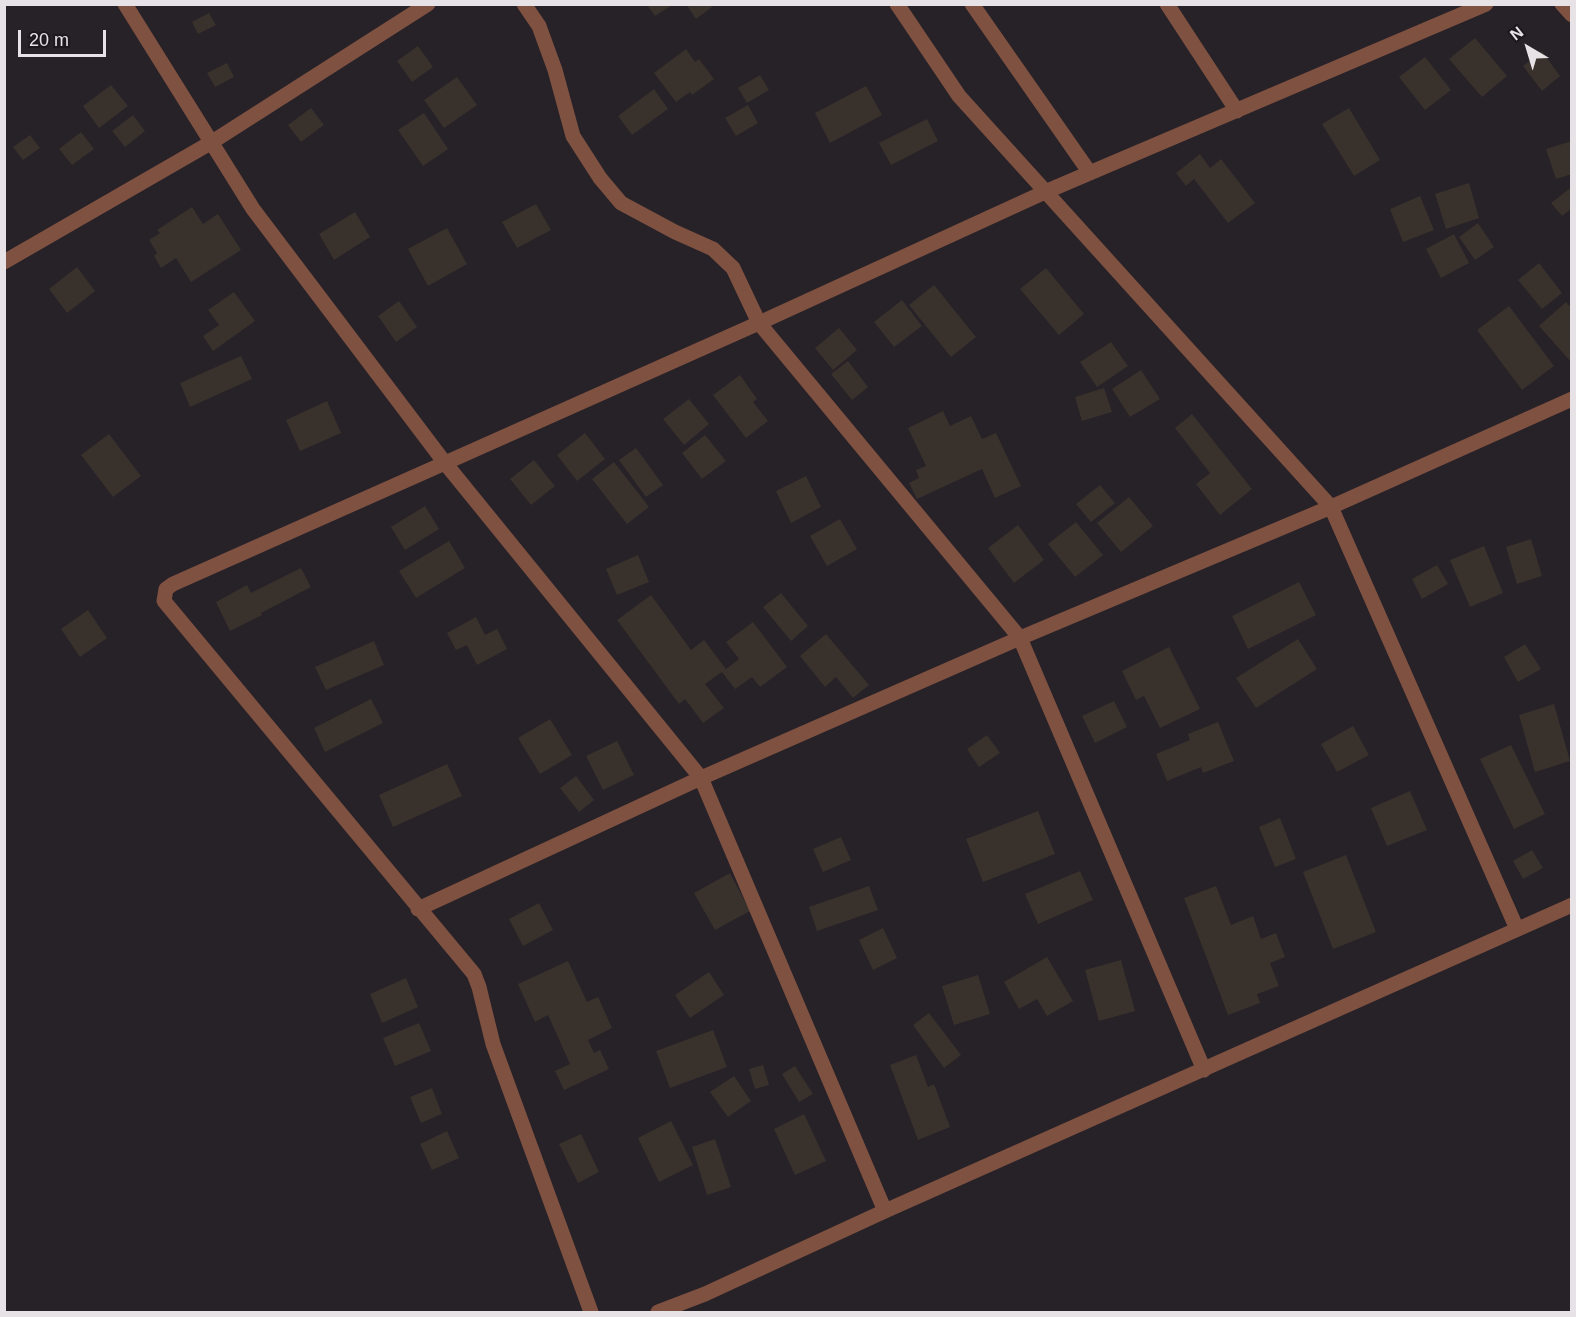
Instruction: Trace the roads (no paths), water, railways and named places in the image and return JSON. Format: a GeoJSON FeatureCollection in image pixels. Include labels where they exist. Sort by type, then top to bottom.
{"type":"FeatureCollection","features":[{"type":"Feature","properties":{"kind":"street"},"geometry":{"type":"LineString","coordinates":[[125,4],[253,209],[446,463],[701,778],[885,1211]]}},
{"type":"Feature","properties":{"kind":"street"},"geometry":{"type":"LineString","coordinates":[[4,262],[212,142],[428,4]]}},
{"type":"Feature","properties":{"kind":"street"},"geometry":{"type":"LineString","coordinates":[[524,4],[539,26],[555,70],[573,136],[600,178],[621,202],[675,232],[713,249],[733,268],[759,323],[1020,638],[1204,1070]]}},
{"type":"Feature","properties":{"kind":"street"},"geometry":{"type":"LineString","coordinates":[[897,4],[959,96],[1331,507],[1517,929]]}},
{"type":"Feature","properties":{"kind":"street"},"geometry":{"type":"LineString","coordinates":[[972,4],[1089,173]]}},
{"type":"Feature","properties":{"kind":"street"},"geometry":{"type":"LineString","coordinates":[[1167,4],[1237,111]]}},
{"type":"Feature","properties":{"kind":"street"},"geometry":{"type":"LineString","coordinates":[[591,1312],[493,1044],[474,975],[170,609],[164,601],[166,589],[1045,192],[1486,4]]}},
{"type":"Feature","properties":{"kind":"street"},"geometry":{"type":"LineString","coordinates":[[1562,4],[1572,15]]}},
{"type":"Feature","properties":{"kind":"street"},"geometry":{"type":"LineString","coordinates":[[418,909],[701,778],[1020,638],[1331,507],[1572,399]]}},
{"type":"Feature","properties":{"kind":"street"},"geometry":{"type":"LineString","coordinates":[[658,1312],[705,1294],[885,1211],[1572,905]]}}]}
